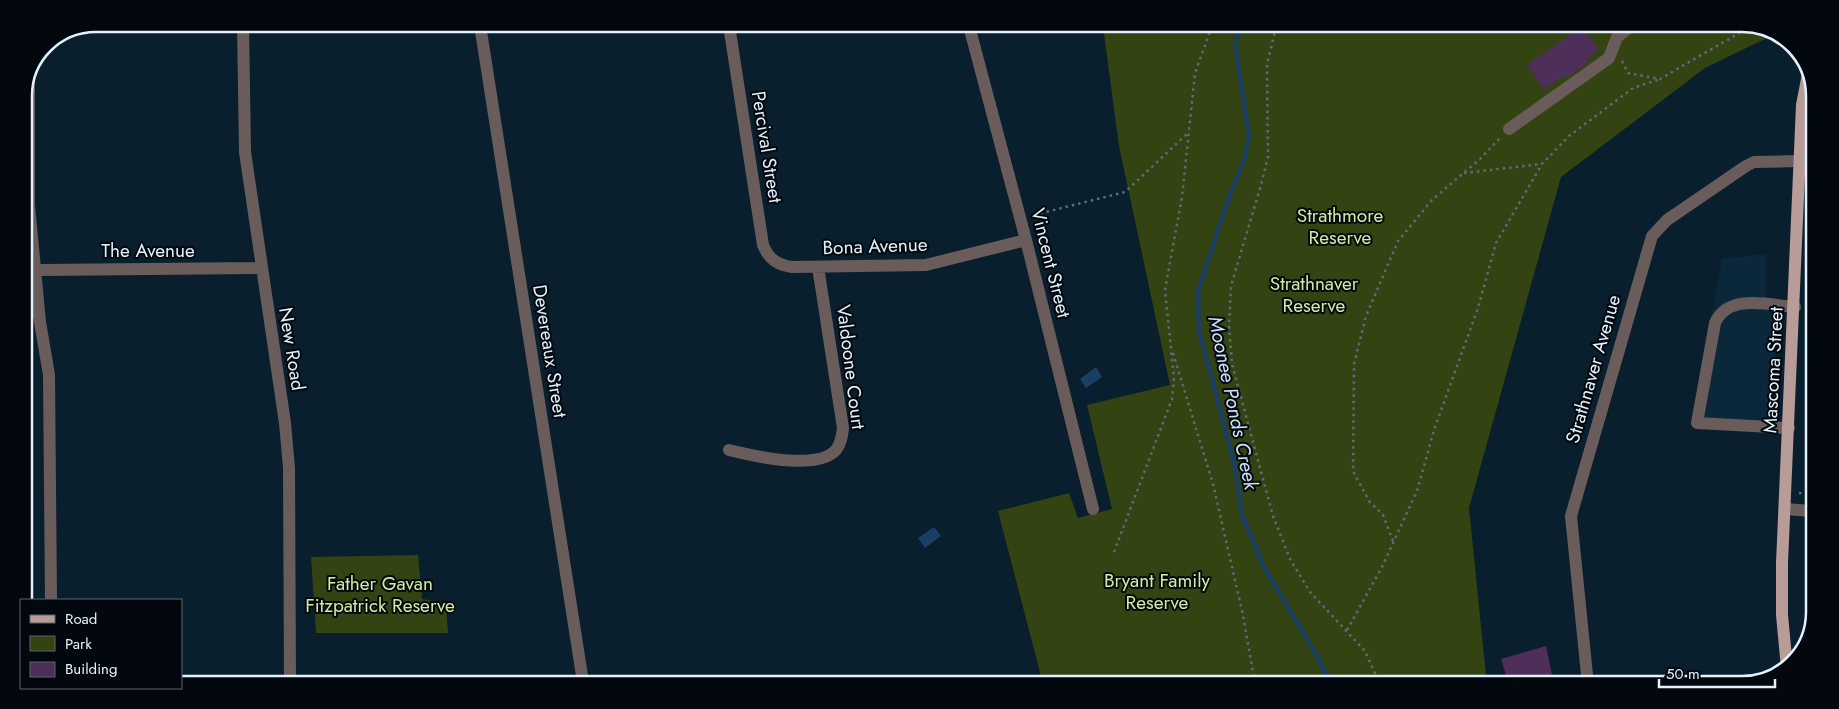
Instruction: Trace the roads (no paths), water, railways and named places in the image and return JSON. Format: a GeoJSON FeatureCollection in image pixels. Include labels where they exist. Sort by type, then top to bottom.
{"type":"FeatureCollection","features":[{"type":"Feature","properties":{"kind":"main road","name":"Mascoma Street"},"geometry":{"type":"LineString","coordinates":[[1785,660],[1782,616],[1785,509],[1802,105],[1805,87]]}},
{"type":"Feature","properties":{"kind":"street","name":"New Road"},"geometry":{"type":"LineString","coordinates":[[243,32],[246,152],[261,268],[285,423],[289,468],[290,676]]}},
{"type":"Feature","properties":{"kind":"street","name":"Devereaux Street"},"geometry":{"type":"LineString","coordinates":[[481,32],[581,676]]}},
{"type":"Feature","properties":{"kind":"street","name":"Percival Street"},"geometry":{"type":"LineString","coordinates":[[730,32],[764,245],[767,254],[782,266]]}},
{"type":"Feature","properties":{"kind":"street","name":"Vincent Street"},"geometry":{"type":"LineString","coordinates":[[971,32],[1026,240],[1093,510]]}},
{"type":"Feature","properties":{"kind":"street"},"geometry":{"type":"LineString","coordinates":[[1509,129],[1609,58],[1617,37],[1624,32]]}},
{"type":"Feature","properties":{"kind":"street","name":"Strathnaver Avenue"},"geometry":{"type":"LineString","coordinates":[[1587,676],[1571,516],[1652,236],[1667,220],[1746,166],[1763,161],[1800,160]]}},
{"type":"Feature","properties":{"kind":"street","name":"Bona Avenue"},"geometry":{"type":"LineString","coordinates":[[782,266],[926,265],[1026,240]]}},
{"type":"Feature","properties":{"kind":"street","name":"Valdoone Court"},"geometry":{"type":"LineString","coordinates":[[729,450],[765,458],[787,460],[821,458],[831,455],[837,449],[844,428],[818,267]]}},
{"type":"Feature","properties":{"kind":"street","name":"The Avenue"},"geometry":{"type":"LineString","coordinates":[[32,270],[261,268]]}},
{"type":"Feature","properties":{"kind":"street"},"geometry":{"type":"LineString","coordinates":[[32,289],[49,376],[51,599]]}},
{"type":"Feature","properties":{"kind":"street"},"geometry":{"type":"LineString","coordinates":[[1789,428],[1697,423],[1718,315],[1727,307],[1738,304],[1795,307]]}},
{"type":"Feature","properties":{"kind":"street"},"geometry":{"type":"LineString","coordinates":[[1785,509],[1806,511]]}},
{"type":"Feature","properties":{"kind":"waterway","name":"Moonee Ponds Creek"},"geometry":{"type":"LineString","coordinates":[[1239,32],[1235,43],[1249,136],[1244,160],[1231,191],[1198,291],[1199,331],[1235,468],[1242,515],[1265,569],[1327,676]]}},
{"type":"Feature","properties":{"kind":"park label","name":"Strathmore Reserve"},"geometry":{"type":"Point","coordinates":[1340,226]}},
{"type":"Feature","properties":{"kind":"park label","name":"Strathnaver Reserve"},"geometry":{"type":"Point","coordinates":[1314,294]}},
{"type":"Feature","properties":{"kind":"park label","name":"Bryant Family Reserve"},"geometry":{"type":"Point","coordinates":[1157,591]}},
{"type":"Feature","properties":{"kind":"park label","name":"Father Gavan Fitzpatrick Reserve"},"geometry":{"type":"Point","coordinates":[380,594]}}]}
